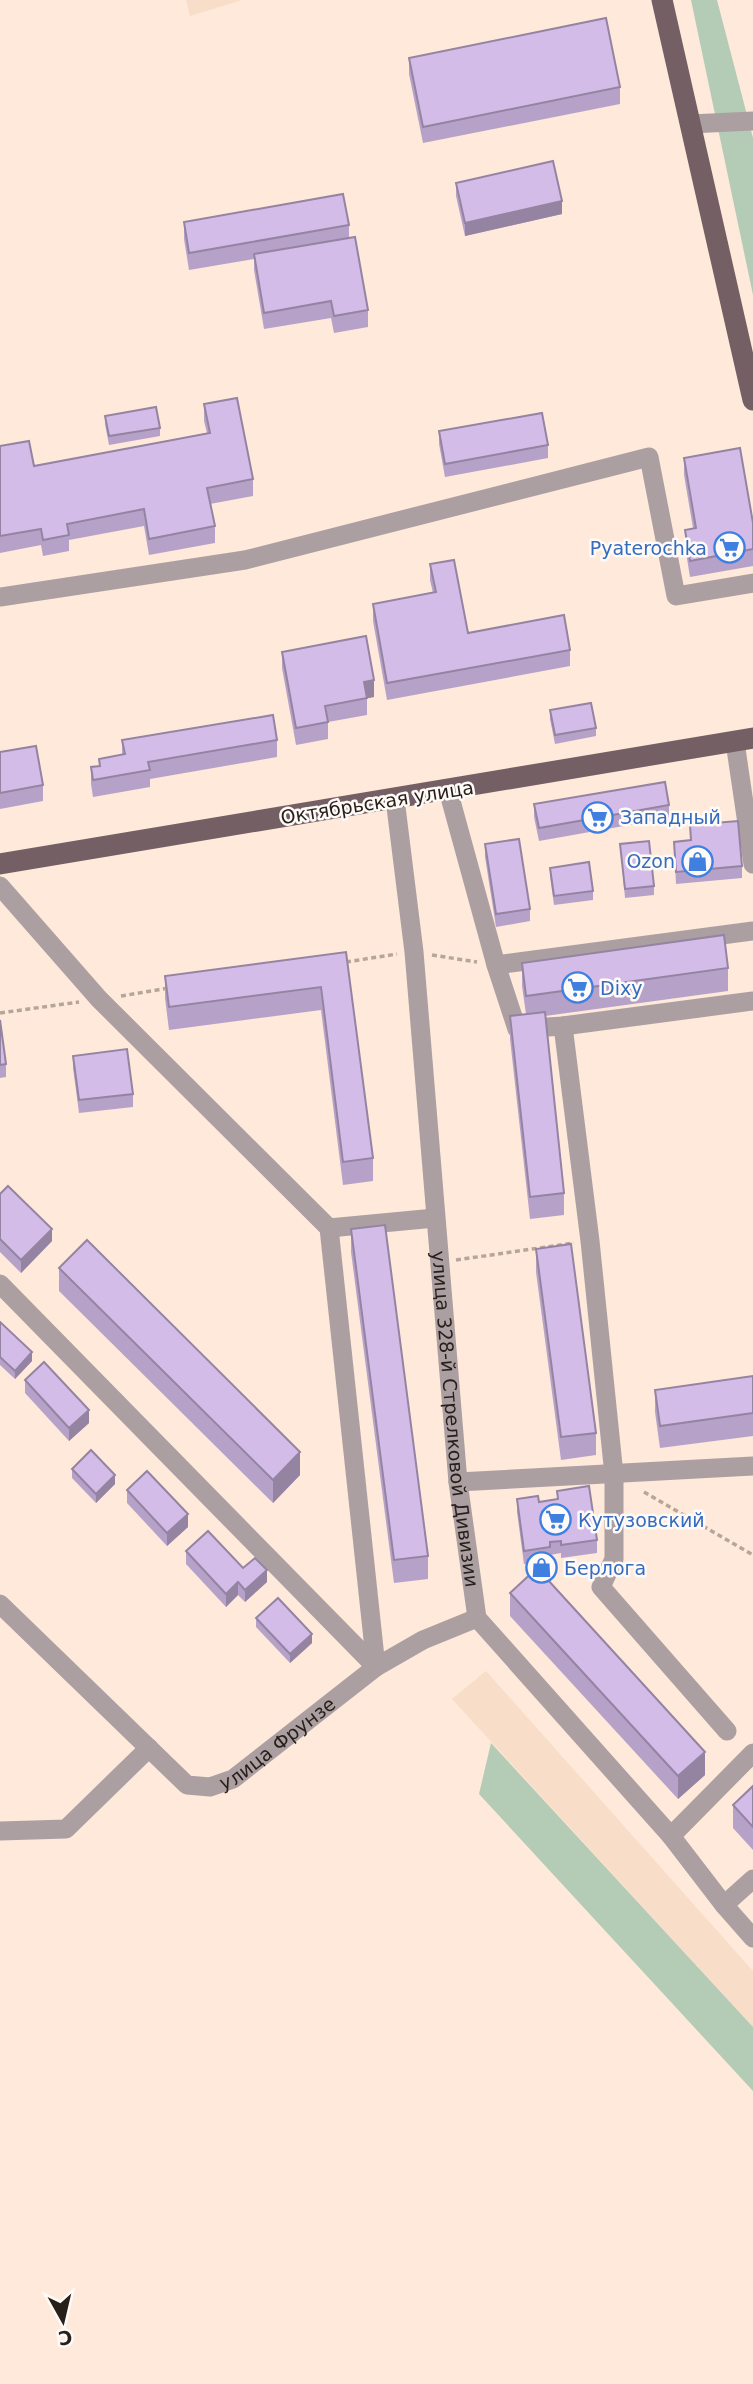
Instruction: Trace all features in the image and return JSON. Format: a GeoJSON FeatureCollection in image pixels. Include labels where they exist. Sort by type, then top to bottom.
{"type":"FeatureCollection","features":[{"type":"Feature","properties":{"kind":"main road"},"geometry":{"type":"LineString","coordinates":[[662,0],[753,400]]}},
{"type":"Feature","properties":{"kind":"main road","name":"Октябрьская улица"},"geometry":{"type":"LineString","coordinates":[[0,864],[744,740]]}},
{"type":"Feature","properties":{"kind":"street"},"geometry":{"type":"LineString","coordinates":[[690,124],[753,121]]}},
{"type":"Feature","properties":{"kind":"street"},"geometry":{"type":"LineString","coordinates":[[0,597],[245,560],[649,457],[677,596],[753,583]]}},
{"type":"Feature","properties":{"kind":"street"},"geometry":{"type":"LineString","coordinates":[[744,740],[753,864]]}},
{"type":"Feature","properties":{"kind":"street"},"geometry":{"type":"LineString","coordinates":[[448,790],[496,965],[517,1029],[564,1026],[753,1000]]}},
{"type":"Feature","properties":{"kind":"street","name":"улица 328-й Стрелковой Дивизии"},"geometry":{"type":"LineString","coordinates":[[395,799],[414,952],[458,1482],[477,1618]]}},
{"type":"Feature","properties":{"kind":"street"},"geometry":{"type":"LineString","coordinates":[[0,886],[99,999],[329,1228],[376,1667]]}},
{"type":"Feature","properties":{"kind":"street"},"geometry":{"type":"LineString","coordinates":[[496,965],[753,931]]}},
{"type":"Feature","properties":{"kind":"street"},"geometry":{"type":"LineString","coordinates":[[564,1026],[614,1475],[614,1559],[601,1587],[727,1731]]}},
{"type":"Feature","properties":{"kind":"street"},"geometry":{"type":"LineString","coordinates":[[329,1228],[435,1218]]}},
{"type":"Feature","properties":{"kind":"street"},"geometry":{"type":"LineString","coordinates":[[0,1284],[376,1667]]}},
{"type":"Feature","properties":{"kind":"street"},"geometry":{"type":"LineString","coordinates":[[458,1482],[753,1466]]}},
{"type":"Feature","properties":{"kind":"street","name":"улица Фрунзе"},"geometry":{"type":"LineString","coordinates":[[0,1604],[187,1785],[210,1787],[233,1779],[376,1667],[424,1640],[477,1618]]}},
{"type":"Feature","properties":{"kind":"street"},"geometry":{"type":"LineString","coordinates":[[477,1618],[671,1836],[753,1938]]}},
{"type":"Feature","properties":{"kind":"street"},"geometry":{"type":"LineString","coordinates":[[0,1831],[66,1829],[149,1748]]}},
{"type":"Feature","properties":{"kind":"street"},"geometry":{"type":"LineString","coordinates":[[671,1836],[753,1753]]}},
{"type":"Feature","properties":{"kind":"street"},"geometry":{"type":"LineString","coordinates":[[724,1905],[753,1878]]}},
{"type":"Feature","properties":{"kind":"path"},"geometry":{"type":"LineString","coordinates":[[345,962],[414,952],[496,965]]}},
{"type":"Feature","properties":{"kind":"path"},"geometry":{"type":"LineString","coordinates":[[0,1013],[181,987]]}},
{"type":"Feature","properties":{"kind":"path"},"geometry":{"type":"LineString","coordinates":[[439,1262],[590,1241]]}},
{"type":"Feature","properties":{"kind":"path"},"geometry":{"type":"LineString","coordinates":[[614,1475],[753,1555]]}},
{"type":"Feature","properties":{"kind":"shaded area"},"geometry":{"type":"Polygon","coordinates":[[[186,0],[242,0],[190,16],[186,0]]]}},
{"type":"Feature","properties":{"kind":"shaded area"},"geometry":{"type":"Polygon","coordinates":[[[486,1671],[753,1971],[753,2027],[452,1699],[486,1671]]]}},
{"type":"Feature","properties":{"kind":"green space"},"geometry":{"type":"Polygon","coordinates":[[[691,0],[717,0],[753,138],[753,295],[691,0]]]}},
{"type":"Feature","properties":{"kind":"green space"},"geometry":{"type":"Polygon","coordinates":[[[491,1743],[753,2027],[753,2091],[479,1794],[491,1743]]]}},
{"type":"Feature","properties":{"kind":"building"},"geometry":{"type":"Polygon","coordinates":[[[606,18],[620,87],[423,127],[409,58],[606,18]]]}},
{"type":"Feature","properties":{"kind":"building"},"geometry":{"type":"Polygon","coordinates":[[[553,161],[562,201],[465,223],[456,183],[553,161]]]}},
{"type":"Feature","properties":{"kind":"building"},"geometry":{"type":"Polygon","coordinates":[[[343,194],[349,225],[189,253],[184,222],[343,194]]]}},
{"type":"Feature","properties":{"kind":"building"},"geometry":{"type":"Polygon","coordinates":[[[355,237],[368,310],[334,316],[331,301],[264,313],[254,254],[355,237]]]}},
{"type":"Feature","properties":{"kind":"building"},"geometry":{"type":"Polygon","coordinates":[[[237,398],[253,479],[207,488],[215,526],[149,539],[144,509],[67,524],[69,535],[43,540],[41,529],[0,536],[0,446],[29,441],[34,466],[210,433],[204,404],[237,398]]]}},
{"type":"Feature","properties":{"kind":"building"},"geometry":{"type":"Polygon","coordinates":[[[156,407],[160,428],[109,436],[105,416],[156,407]]]}},
{"type":"Feature","properties":{"kind":"building"},"geometry":{"type":"Polygon","coordinates":[[[542,413],[548,445],[445,464],[439,431],[542,413]]]}},
{"type":"Feature","properties":{"kind":"building"},"geometry":{"type":"Polygon","coordinates":[[[740,448],[753,523],[753,549],[690,561],[685,530],[696,528],[684,458],[740,448]]]}},
{"type":"Feature","properties":{"kind":"building"},"geometry":{"type":"Polygon","coordinates":[[[454,560],[468,633],[564,615],[570,650],[387,683],[373,604],[436,592],[430,564],[454,560]]]}},
{"type":"Feature","properties":{"kind":"building"},"geometry":{"type":"Polygon","coordinates":[[[366,636],[374,680],[364,682],[367,698],[325,706],[328,722],[296,728],[282,652],[366,636]]]}},
{"type":"Feature","properties":{"kind":"building"},"geometry":{"type":"Polygon","coordinates":[[[591,703],[596,728],[555,735],[550,710],[591,703]]]}},
{"type":"Feature","properties":{"kind":"building"},"geometry":{"type":"Polygon","coordinates":[[[273,715],[277,740],[148,762],[150,770],[93,780],[91,767],[100,766],[99,759],[125,754],[122,740],[273,715]]]}},
{"type":"Feature","properties":{"kind":"building"},"geometry":{"type":"Polygon","coordinates":[[[36,746],[43,785],[0,793],[0,752],[36,746]]]}},
{"type":"Feature","properties":{"kind":"building"},"geometry":{"type":"Polygon","coordinates":[[[665,782],[669,805],[539,828],[534,804],[665,782]]]}},
{"type":"Feature","properties":{"kind":"building"},"geometry":{"type":"Polygon","coordinates":[[[738,821],[742,866],[676,872],[674,842],[691,840],[690,825],[738,821]]]}},
{"type":"Feature","properties":{"kind":"building"},"geometry":{"type":"Polygon","coordinates":[[[519,839],[530,909],[496,914],[485,844],[519,839]]]}},
{"type":"Feature","properties":{"kind":"building"},"geometry":{"type":"Polygon","coordinates":[[[649,841],[654,886],[625,889],[620,844],[649,841]]]}},
{"type":"Feature","properties":{"kind":"building"},"geometry":{"type":"Polygon","coordinates":[[[589,862],[593,891],[554,896],[550,868],[589,862]]]}},
{"type":"Feature","properties":{"kind":"building"},"geometry":{"type":"Polygon","coordinates":[[[724,935],[728,968],[526,996],[522,963],[724,935]]]}},
{"type":"Feature","properties":{"kind":"building"},"geometry":{"type":"Polygon","coordinates":[[[346,952],[373,1158],[343,1162],[321,987],[169,1007],[165,976],[346,952]]]}},
{"type":"Feature","properties":{"kind":"building"},"geometry":{"type":"Polygon","coordinates":[[[545,1012],[564,1193],[530,1197],[510,1016],[545,1012]]]}},
{"type":"Feature","properties":{"kind":"building"},"geometry":{"type":"Polygon","coordinates":[[[0,1020],[6,1064],[0,1065],[0,1020]]]}},
{"type":"Feature","properties":{"kind":"building"},"geometry":{"type":"Polygon","coordinates":[[[127,1049],[133,1094],[79,1100],[73,1056],[127,1049]]]}},
{"type":"Feature","properties":{"kind":"building"},"geometry":{"type":"Polygon","coordinates":[[[8,1186],[52,1229],[21,1260],[0,1239],[0,1194],[8,1186]]]}},
{"type":"Feature","properties":{"kind":"building"},"geometry":{"type":"Polygon","coordinates":[[[385,1225],[428,1556],[394,1560],[351,1229],[385,1225]]]}},
{"type":"Feature","properties":{"kind":"building"},"geometry":{"type":"Polygon","coordinates":[[[87,1240],[300,1452],[273,1480],[59,1268],[87,1240]]]}},
{"type":"Feature","properties":{"kind":"building"},"geometry":{"type":"Polygon","coordinates":[[[571,1244],[596,1433],[561,1437],[536,1249],[571,1244]]]}},
{"type":"Feature","properties":{"kind":"building"},"geometry":{"type":"Polygon","coordinates":[[[0,1322],[32,1352],[15,1371],[0,1357],[0,1322]]]}},
{"type":"Feature","properties":{"kind":"building"},"geometry":{"type":"Polygon","coordinates":[[[44,1362],[89,1410],[69,1428],[25,1380],[44,1362]]]}},
{"type":"Feature","properties":{"kind":"building"},"geometry":{"type":"Polygon","coordinates":[[[753,1376],[753,1413],[660,1426],[655,1390],[753,1376]]]}},
{"type":"Feature","properties":{"kind":"building"},"geometry":{"type":"Polygon","coordinates":[[[91,1450],[115,1475],[96,1494],[72,1469],[91,1450]]]}},
{"type":"Feature","properties":{"kind":"building"},"geometry":{"type":"Polygon","coordinates":[[[147,1471],[188,1514],[167,1533],[127,1490],[147,1471]]]}},
{"type":"Feature","properties":{"kind":"building"},"geometry":{"type":"Polygon","coordinates":[[[589,1486],[597,1540],[561,1545],[561,1541],[550,1542],[550,1547],[524,1551],[517,1499],[538,1496],[539,1502],[558,1499],[557,1491],[589,1486]]]}},
{"type":"Feature","properties":{"kind":"building"},"geometry":{"type":"Polygon","coordinates":[[[208,1531],[243,1568],[255,1558],[267,1570],[245,1590],[238,1582],[226,1594],[186,1551],[208,1531]]]}},
{"type":"Feature","properties":{"kind":"building"},"geometry":{"type":"Polygon","coordinates":[[[537,1568],[705,1752],[678,1776],[510,1593],[537,1568]]]}},
{"type":"Feature","properties":{"kind":"building"},"geometry":{"type":"Polygon","coordinates":[[[278,1598],[312,1634],[290,1654],[256,1618],[278,1598]]]}},
{"type":"Feature","properties":{"kind":"building"},"geometry":{"type":"Polygon","coordinates":[[[753,1786],[753,1827],[733,1805],[753,1786]]]}},
{"type":"Feature","properties":{"kind":"place","name":"Pyaterochka"},"geometry":{"type":"Point","coordinates":[730,548]}},
{"type":"Feature","properties":{"kind":"place","name":"Западный"},"geometry":{"type":"Point","coordinates":[597,817]}},
{"type":"Feature","properties":{"kind":"place","name":"Ozon"},"geometry":{"type":"Point","coordinates":[698,861]}},
{"type":"Feature","properties":{"kind":"place","name":"Dixy"},"geometry":{"type":"Point","coordinates":[577,988]}},
{"type":"Feature","properties":{"kind":"place","name":"Кутузовский"},"geometry":{"type":"Point","coordinates":[555,1520]}},
{"type":"Feature","properties":{"kind":"place","name":"Берлога"},"geometry":{"type":"Point","coordinates":[541,1568]}}]}
